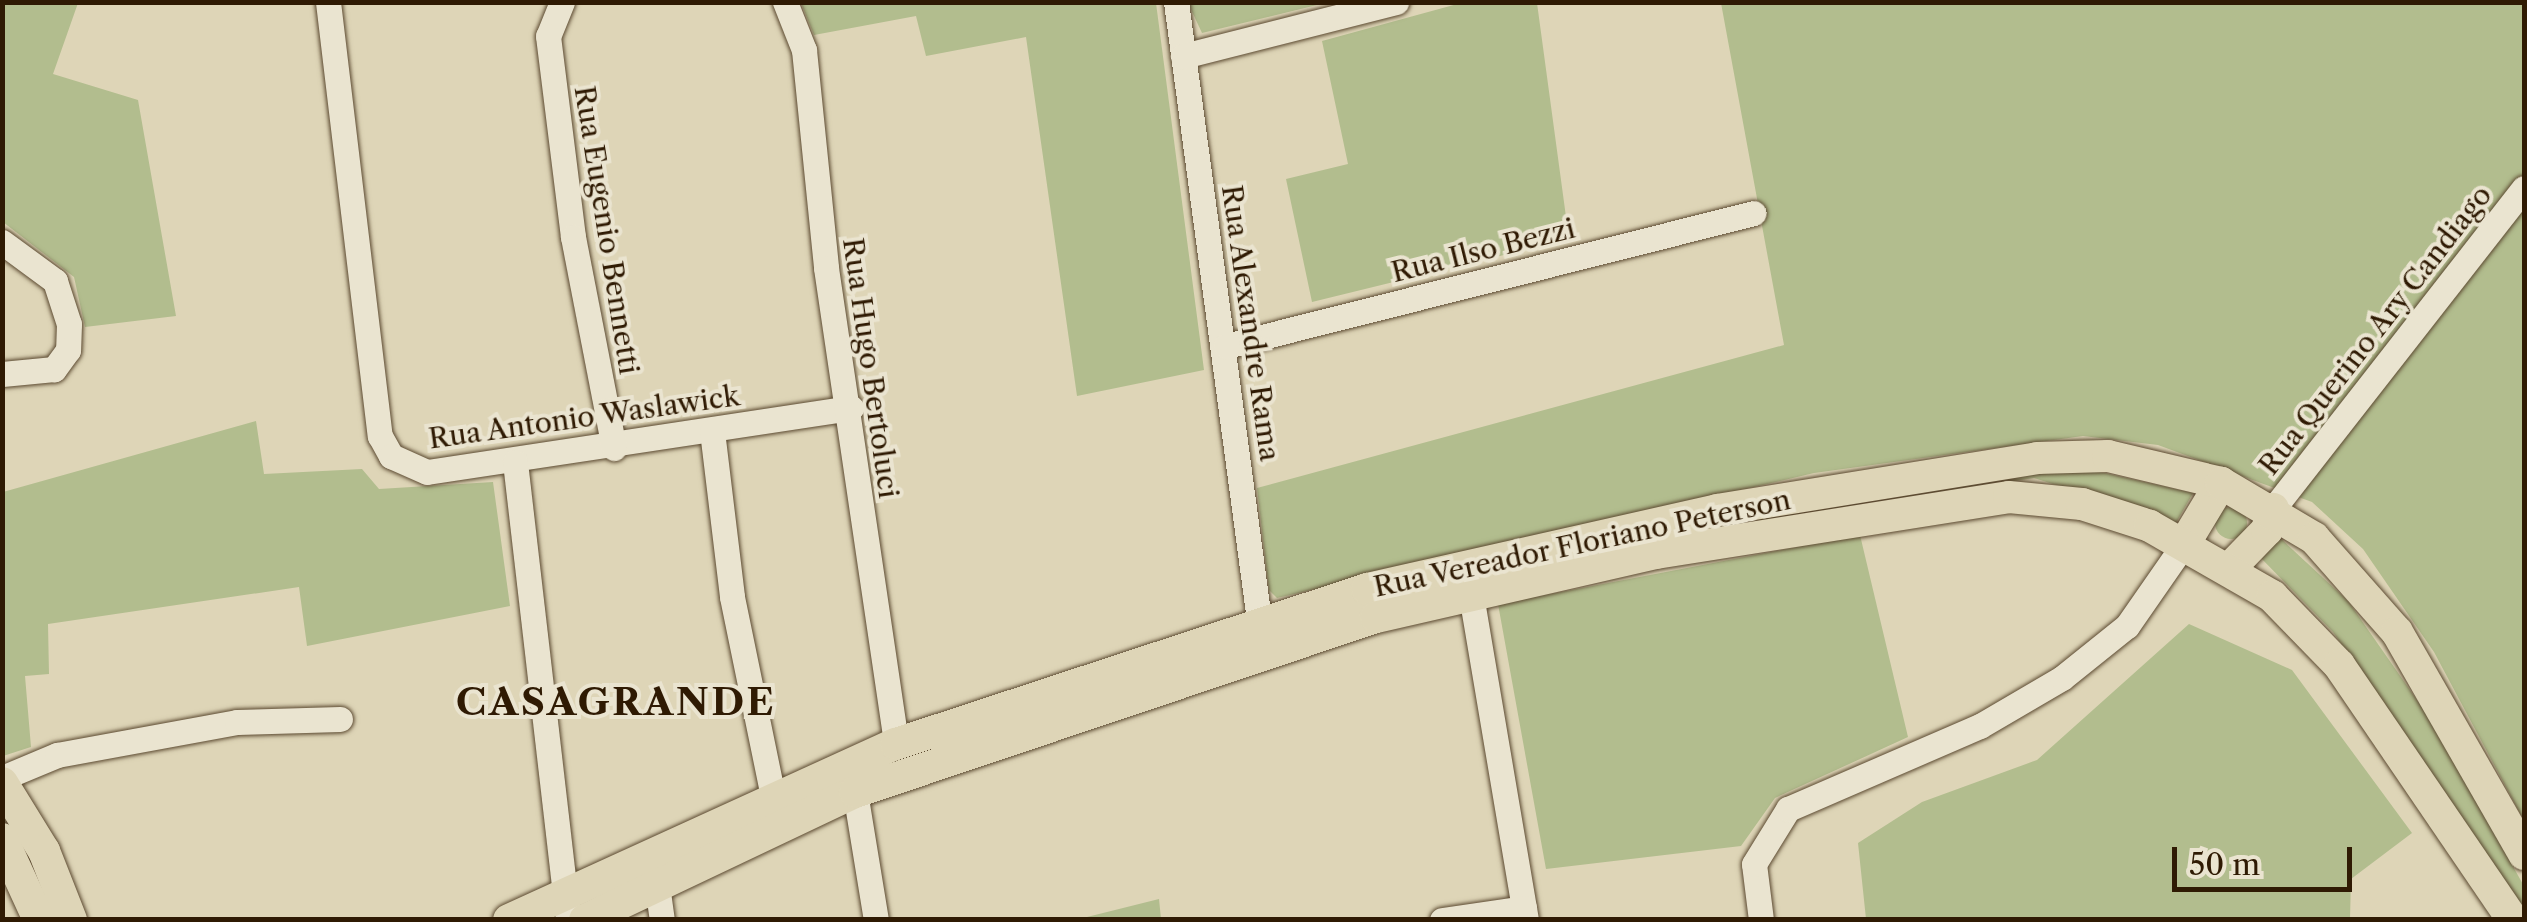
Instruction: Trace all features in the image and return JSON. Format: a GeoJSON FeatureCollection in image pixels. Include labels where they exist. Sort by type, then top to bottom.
{"type":"FeatureCollection","features":[{"type":"Feature","properties":{"kind":"main road","name":"Rua Vereador Floriano Peterson"},"geometry":{"type":"LineString","coordinates":[[509,920],[565,906],[773,796],[896,744],[1468,579],[2037,458],[2155,460],[2220,483],[2273,509],[2340,564],[2398,632],[2524,854]]}},
{"type":"Feature","properties":{"kind":"main road"},"geometry":{"type":"LineString","coordinates":[[2186,541],[2220,483]]}},
{"type":"Feature","properties":{"kind":"main road","name":"Rua Vereador Floriano Peterson"},"geometry":{"type":"LineString","coordinates":[[1468,579],[2008,498],[2082,504],[2186,541],[2232,566],[2339,664],[2513,920]]}},
{"type":"Feature","properties":{"kind":"main road"},"geometry":{"type":"LineString","coordinates":[[2232,566],[2267,530],[2273,509]]}},
{"type":"Feature","properties":{"kind":"main road","name":"Rua Vereador Floriano Peterson"},"geometry":{"type":"LineString","coordinates":[[585,920],[855,792],[1261,637]]}},
{"type":"Feature","properties":{"kind":"main road"},"geometry":{"type":"LineString","coordinates":[[2,781],[71,920]]}},
{"type":"Feature","properties":{"kind":"main road"},"geometry":{"type":"LineString","coordinates":[[2,839],[39,920]]}},
{"type":"Feature","properties":{"kind":"street","name":"Rua Antonio Waslawick"},"geometry":{"type":"LineString","coordinates":[[328,2],[380,436],[392,456],[427,472],[614,448],[851,408]]}},
{"type":"Feature","properties":{"kind":"street","name":"Rua Hugo Bertoluci"},"geometry":{"type":"LineString","coordinates":[[785,2],[804,50],[826,268],[851,408],[896,744]]}},
{"type":"Feature","properties":{"kind":"street","name":"Rua Alexandre Rama"},"geometry":{"type":"LineString","coordinates":[[1176,2],[1226,346],[1261,637]]}},
{"type":"Feature","properties":{"kind":"street"},"geometry":{"type":"LineString","coordinates":[[1183,56],[1396,2]]}},
{"type":"Feature","properties":{"kind":"street","name":"Rua Eugenio Bennetti"},"geometry":{"type":"LineString","coordinates":[[556,11],[573,236],[614,448]]}},
{"type":"Feature","properties":{"kind":"street","name":"Rua Querino Ary Candiago"},"geometry":{"type":"LineString","coordinates":[[2273,509],[2524,188]]}},
{"type":"Feature","properties":{"kind":"street","name":"Rua Ilso Bezzi"},"geometry":{"type":"LineString","coordinates":[[1226,346],[1754,213]]}},
{"type":"Feature","properties":{"kind":"street"},"geometry":{"type":"LineString","coordinates":[[2,242],[55,282],[69,324],[68,350],[54,369],[2,374]]}},
{"type":"Feature","properties":{"kind":"street"},"geometry":{"type":"LineString","coordinates":[[712,432],[732,598],[773,796]]}},
{"type":"Feature","properties":{"kind":"street"},"geometry":{"type":"LineString","coordinates":[[515,462],[565,906]]}},
{"type":"Feature","properties":{"kind":"street"},"geometry":{"type":"LineString","coordinates":[[1761,920],[1754,864],[1788,809],[1980,726],[2062,678],[2127,626],[2186,541]]}},
{"type":"Feature","properties":{"kind":"street"},"geometry":{"type":"LineString","coordinates":[[1442,920],[1525,914],[1468,579]]}},
{"type":"Feature","properties":{"kind":"street"},"geometry":{"type":"LineString","coordinates":[[2,781],[58,756],[237,722],[340,718]]}},
{"type":"Feature","properties":{"kind":"street"},"geometry":{"type":"LineString","coordinates":[[855,792],[876,920]]}},
{"type":"Feature","properties":{"kind":"street"},"geometry":{"type":"LineString","coordinates":[[656,885],[662,920]]}},
{"type":"Feature","properties":{"kind":"green space"},"geometry":{"type":"Polygon","coordinates":[[[2,3],[78,3],[53,74],[138,100],[176,316],[85,327],[74,277],[3,222],[2,3]]]}},
{"type":"Feature","properties":{"kind":"green space"},"geometry":{"type":"Polygon","coordinates":[[[801,3],[1156,3],[1204,370],[1077,396],[1026,37],[926,56],[916,16],[814,35],[801,3]]]}},
{"type":"Feature","properties":{"kind":"green space"},"geometry":{"type":"Polygon","coordinates":[[[1188,3],[1325,3],[1202,33],[1188,3]]]}},
{"type":"Feature","properties":{"kind":"green space"},"geometry":{"type":"Polygon","coordinates":[[[1461,3],[1537,3],[1569,239],[1312,302],[1286,179],[1348,164],[1322,41],[1461,3]]]}},
{"type":"Feature","properties":{"kind":"green space"},"geometry":{"type":"Polygon","coordinates":[[[1721,3],[2524,3],[2524,821],[2434,652],[2363,549],[2312,502],[2158,445],[2083,436],[1814,473],[1277,598],[1269,590],[1257,488],[1784,345],[1721,3]]]}},
{"type":"Feature","properties":{"kind":"green space"},"geometry":{"type":"Polygon","coordinates":[[[256,421],[264,474],[362,469],[379,489],[493,482],[510,606],[307,646],[299,587],[48,624],[49,674],[25,676],[31,747],[3,756],[3,492],[256,421]]]}},
{"type":"Feature","properties":{"kind":"green space"},"geometry":{"type":"Polygon","coordinates":[[[2096,471],[2193,493],[2176,523],[2034,478],[1599,546],[2033,473],[2096,471]]]}},
{"type":"Feature","properties":{"kind":"green space"},"geometry":{"type":"Polygon","coordinates":[[[2231,507],[2242,512],[2247,523],[2242,534],[2231,539],[2220,534],[2215,523],[2220,512],[2231,507]]]}},
{"type":"Feature","properties":{"kind":"green space"},"geometry":{"type":"Polygon","coordinates":[[[1860,535],[1908,737],[1775,798],[1741,846],[1546,869],[1498,604],[1860,535]]]}},
{"type":"Feature","properties":{"kind":"green space"},"geometry":{"type":"Polygon","coordinates":[[[2278,536],[2348,601],[2426,713],[2524,886],[2524,910],[2333,632],[2261,558],[2278,536]]]}},
{"type":"Feature","properties":{"kind":"green space"},"geometry":{"type":"Polygon","coordinates":[[[2189,624],[2292,670],[2412,833],[2351,879],[2350,919],[1866,919],[1858,843],[1922,802],[2037,760],[2189,624]]]}},
{"type":"Feature","properties":{"kind":"green space"},"geometry":{"type":"Polygon","coordinates":[[[1159,899],[1161,919],[1079,919],[1159,899]]]}},
{"type":"Feature","properties":{"kind":"district","name":"CASAGRANDE"},"geometry":{"type":"Point","coordinates":[616,702]}}]}
